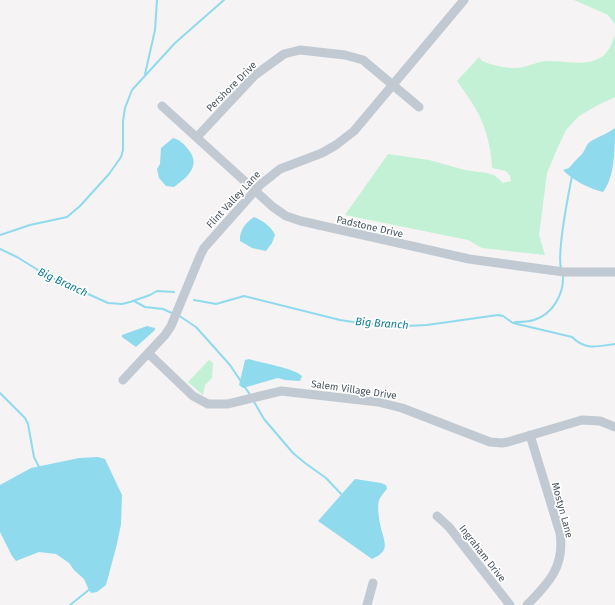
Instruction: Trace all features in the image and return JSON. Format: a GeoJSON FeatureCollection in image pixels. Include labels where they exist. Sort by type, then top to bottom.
{"type":"FeatureCollection","features":[{"type":"Feature","properties":{"kind":"street","name":"Flint Valley Lane"},"geometry":{"type":"LineString","coordinates":[[123,380],[165,335],[171,326],[204,248],[255,191],[270,176],[280,169],[322,153],[346,138],[464,0]]}},
{"type":"Feature","properties":{"kind":"street","name":"Pershore Drive"},"geometry":{"type":"LineString","coordinates":[[197,137],[255,75],[278,58],[291,51],[309,50],[356,57],[363,60],[419,107]]}},
{"type":"Feature","properties":{"kind":"street","name":"Padstone Drive"},"geometry":{"type":"LineString","coordinates":[[162,106],[255,191],[280,212],[294,219],[469,259],[564,272],[615,272]]}},
{"type":"Feature","properties":{"kind":"street","name":"Salem Village Drive"},"geometry":{"type":"LineString","coordinates":[[148,353],[193,396],[208,404],[227,404],[274,392],[288,391],[378,402],[393,405],[490,442],[502,443],[582,420],[600,421],[615,427]]}},
{"type":"Feature","properties":{"kind":"street","name":"Mostyn Lane"},"geometry":{"type":"LineString","coordinates":[[527,605],[551,578],[557,567],[561,548],[560,533],[530,435]]}},
{"type":"Feature","properties":{"kind":"street","name":"Ingraham Drive"},"geometry":{"type":"LineString","coordinates":[[438,516],[449,527],[510,605]]}},
{"type":"Feature","properties":{"kind":"street"},"geometry":{"type":"LineString","coordinates":[[367,605],[373,583]]}},
{"type":"Feature","properties":{"kind":"green space"},"geometry":{"type":"Polygon","coordinates":[[[574,0],[615,0],[615,24],[608,15],[574,0]]]}},
{"type":"Feature","properties":{"kind":"green space"},"geometry":{"type":"Polygon","coordinates":[[[615,35],[615,97],[579,116],[566,130],[547,173],[539,235],[545,255],[482,248],[468,240],[345,215],[388,154],[429,160],[465,170],[487,173],[494,175],[503,183],[511,181],[510,176],[506,171],[492,168],[488,139],[482,121],[474,105],[457,81],[479,57],[482,61],[511,68],[524,67],[545,61],[580,63],[592,61],[605,55],[611,46],[615,35]]]}},
{"type":"Feature","properties":{"kind":"green space"},"geometry":{"type":"Polygon","coordinates":[[[209,360],[213,363],[212,378],[205,385],[203,395],[188,382],[209,360]]]}},
{"type":"Feature","properties":{"kind":"water"},"geometry":{"type":"Polygon","coordinates":[[[615,128],[612,170],[607,186],[603,192],[582,184],[563,170],[569,168],[582,154],[587,144],[615,128]]]}},
{"type":"Feature","properties":{"kind":"water"},"geometry":{"type":"Polygon","coordinates":[[[173,138],[185,145],[194,161],[188,175],[174,187],[166,186],[159,178],[157,169],[160,164],[161,148],[173,138]]]}},
{"type":"Feature","properties":{"kind":"water"},"geometry":{"type":"Polygon","coordinates":[[[254,217],[266,224],[275,235],[272,243],[266,251],[252,248],[240,241],[244,227],[248,221],[254,217]]]}},
{"type":"Feature","properties":{"kind":"water"},"geometry":{"type":"Polygon","coordinates":[[[147,326],[155,328],[155,330],[136,347],[122,337],[122,335],[147,326]]]}},
{"type":"Feature","properties":{"kind":"water"},"geometry":{"type":"Polygon","coordinates":[[[249,359],[285,368],[302,376],[300,381],[278,378],[243,388],[239,385],[245,360],[249,359]]]}},
{"type":"Feature","properties":{"kind":"water"},"geometry":{"type":"Polygon","coordinates":[[[98,457],[105,459],[122,495],[121,524],[106,585],[97,592],[91,593],[84,579],[69,563],[56,554],[39,552],[16,561],[0,532],[0,485],[31,468],[79,458],[98,457]]]}},
{"type":"Feature","properties":{"kind":"water"},"geometry":{"type":"Polygon","coordinates":[[[355,479],[381,483],[386,485],[387,489],[379,500],[378,507],[380,525],[385,546],[382,553],[372,559],[318,521],[355,479]]]}},
{"type":"Feature","properties":{"kind":"waterway"},"geometry":{"type":"LineString","coordinates":[[145,74],[155,30],[157,0]]}},
{"type":"Feature","properties":{"kind":"waterway"},"geometry":{"type":"LineString","coordinates":[[0,235],[30,225],[67,217],[80,206],[109,174],[121,157],[123,150],[123,121],[125,108],[132,90],[175,43],[224,0]]}},
{"type":"Feature","properties":{"kind":"waterway"},"geometry":{"type":"LineString","coordinates":[[561,269],[560,250],[572,176]]}},
{"type":"Feature","properties":{"kind":"waterway","name":"Big Branch"},"geometry":{"type":"LineString","coordinates":[[0,249],[17,257],[46,275],[108,303],[122,304],[150,295],[157,291],[174,292]]}},
{"type":"Feature","properties":{"kind":"waterway"},"geometry":{"type":"LineString","coordinates":[[515,322],[527,322],[547,313],[556,302],[562,289],[563,275]]}},
{"type":"Feature","properties":{"kind":"waterway","name":"Big Branch"},"geometry":{"type":"LineString","coordinates":[[194,300],[216,304],[244,296],[340,320],[359,323],[406,326],[427,325],[498,315],[503,316],[513,323],[572,337],[587,346],[615,344]]}},
{"type":"Feature","properties":{"kind":"waterway"},"geometry":{"type":"LineString","coordinates":[[134,301],[145,307],[163,309],[174,314]]}},
{"type":"Feature","properties":{"kind":"waterway"},"geometry":{"type":"LineString","coordinates":[[178,315],[196,327],[230,365],[242,383]]}},
{"type":"Feature","properties":{"kind":"waterway"},"geometry":{"type":"LineString","coordinates":[[244,386],[251,396]]}},
{"type":"Feature","properties":{"kind":"waterway"},"geometry":{"type":"LineString","coordinates":[[0,393],[25,418],[28,424],[34,457],[40,469]]}},
{"type":"Feature","properties":{"kind":"waterway"},"geometry":{"type":"LineString","coordinates":[[253,400],[264,419],[293,453],[326,478],[343,496]]}},
{"type":"Feature","properties":{"kind":"waterway"},"geometry":{"type":"LineString","coordinates":[[70,605],[90,589]]}}]}
